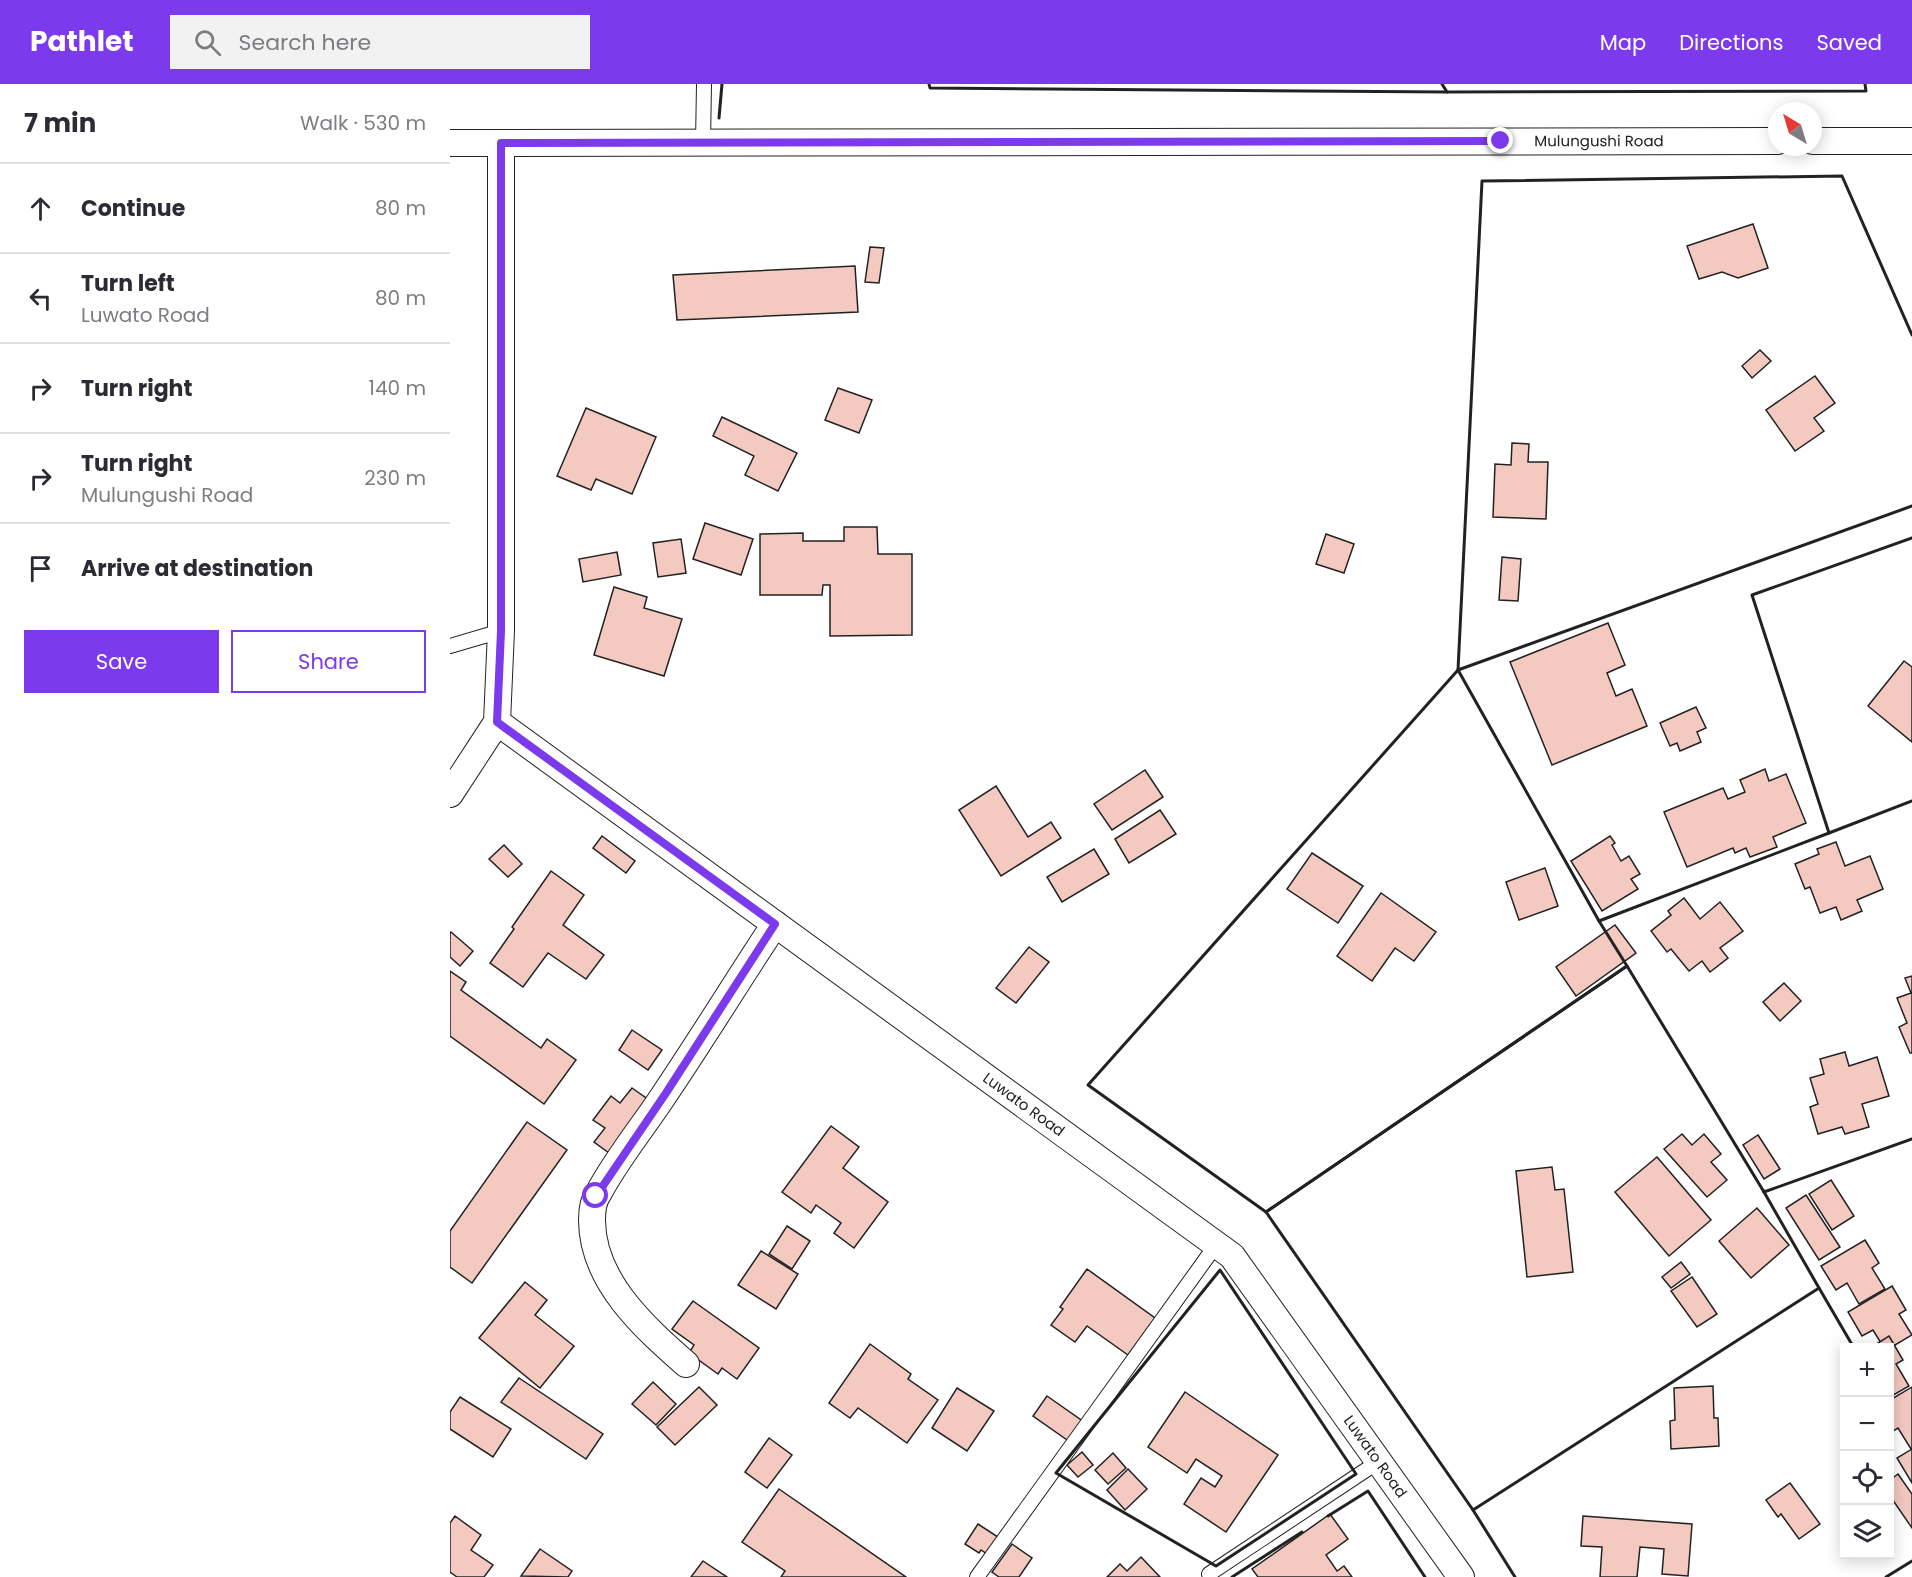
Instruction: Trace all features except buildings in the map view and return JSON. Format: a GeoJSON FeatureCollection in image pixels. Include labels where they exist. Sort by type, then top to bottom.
{"type":"FeatureCollection","features":[{"type":"Feature","properties":{"kind":"street","name":"Mulungushi Road"},"geometry":{"type":"LineString","coordinates":[[450,143],[1768,141]]}},
{"type":"Feature","properties":{"kind":"street"},"geometry":{"type":"LineString","coordinates":[[1822,141],[1912,141]]}},
{"type":"Feature","properties":{"kind":"street"},"geometry":{"type":"LineString","coordinates":[[450,794],[497,722],[501,631],[501,143]]}},
{"type":"Feature","properties":{"kind":"street","name":"Luwato Road"},"geometry":{"type":"LineString","coordinates":[[497,722],[1232,1256],[1461,1577]]}},
{"type":"Feature","properties":{"kind":"street"},"geometry":{"type":"LineString","coordinates":[[686,1364],[634,1314],[604,1271],[595,1244],[593,1207],[596,1196],[666,1093],[775,924]]}},
{"type":"Feature","properties":{"kind":"lane"},"geometry":{"type":"LineString","coordinates":[[703,143],[704,84]]}},
{"type":"Feature","properties":{"kind":"lane"},"geometry":{"type":"LineString","coordinates":[[450,646],[501,631]]}},
{"type":"Feature","properties":{"kind":"lane"},"geometry":{"type":"LineString","coordinates":[[977,1577],[1216,1245]]}},
{"type":"Feature","properties":{"kind":"lane"},"geometry":{"type":"LineString","coordinates":[[1209,1574],[1378,1462]]}},
{"type":"Feature","properties":{"kind":"wall"},"geometry":{"type":"LineString","coordinates":[[719,118],[722,84]]}},
{"type":"Feature","properties":{"kind":"wall"},"geometry":{"type":"LineString","coordinates":[[929,84],[930,88],[1447,92],[1866,91],[1865,84]]}},
{"type":"Feature","properties":{"kind":"wall"},"geometry":{"type":"LineString","coordinates":[[1442,84],[1447,92]]}},
{"type":"Feature","properties":{"kind":"wall"},"geometry":{"type":"LineString","coordinates":[[1912,335],[1842,176],[1482,181],[1458,670],[1912,506]]}},
{"type":"Feature","properties":{"kind":"wall"},"geometry":{"type":"LineString","coordinates":[[1599,921],[1829,833],[1752,595],[1912,538]]}},
{"type":"Feature","properties":{"kind":"wall"},"geometry":{"type":"LineString","coordinates":[[1458,670],[1599,921],[1627,966],[1266,1212],[1088,1085],[1458,670]]}},
{"type":"Feature","properties":{"kind":"wall"},"geometry":{"type":"LineString","coordinates":[[1829,833],[1912,801]]}},
{"type":"Feature","properties":{"kind":"wall"},"geometry":{"type":"LineString","coordinates":[[1627,966],[1764,1192],[1819,1288],[1473,1510],[1266,1212],[1627,966]]}},
{"type":"Feature","properties":{"kind":"wall"},"geometry":{"type":"LineString","coordinates":[[1763,1190],[1764,1192],[1912,1139]]}},
{"type":"Feature","properties":{"kind":"wall"},"geometry":{"type":"LineString","coordinates":[[1220,1270],[1356,1474],[1216,1566],[1056,1473],[1220,1270]]}},
{"type":"Feature","properties":{"kind":"wall"},"geometry":{"type":"LineString","coordinates":[[1819,1288],[1851,1343]]}},
{"type":"Feature","properties":{"kind":"wall"},"geometry":{"type":"LineString","coordinates":[[1328,1516],[1368,1491],[1425,1577]]}},
{"type":"Feature","properties":{"kind":"wall"},"geometry":{"type":"LineString","coordinates":[[1473,1510],[1515,1577]]}},
{"type":"Feature","properties":{"kind":"wall"},"geometry":{"type":"LineString","coordinates":[[1232,1577],[1302,1532]]}},
{"type":"Feature","properties":{"kind":"wall"},"geometry":{"type":"LineString","coordinates":[[1886,1577],[1912,1561]]}},
{"type":"Feature","properties":{"kind":"route"},"geometry":{"type":"LineString","coordinates":[[596,1196],[666,1093],[775,924],[497,722],[501,631],[501,143],[1501,141]]}}]}
